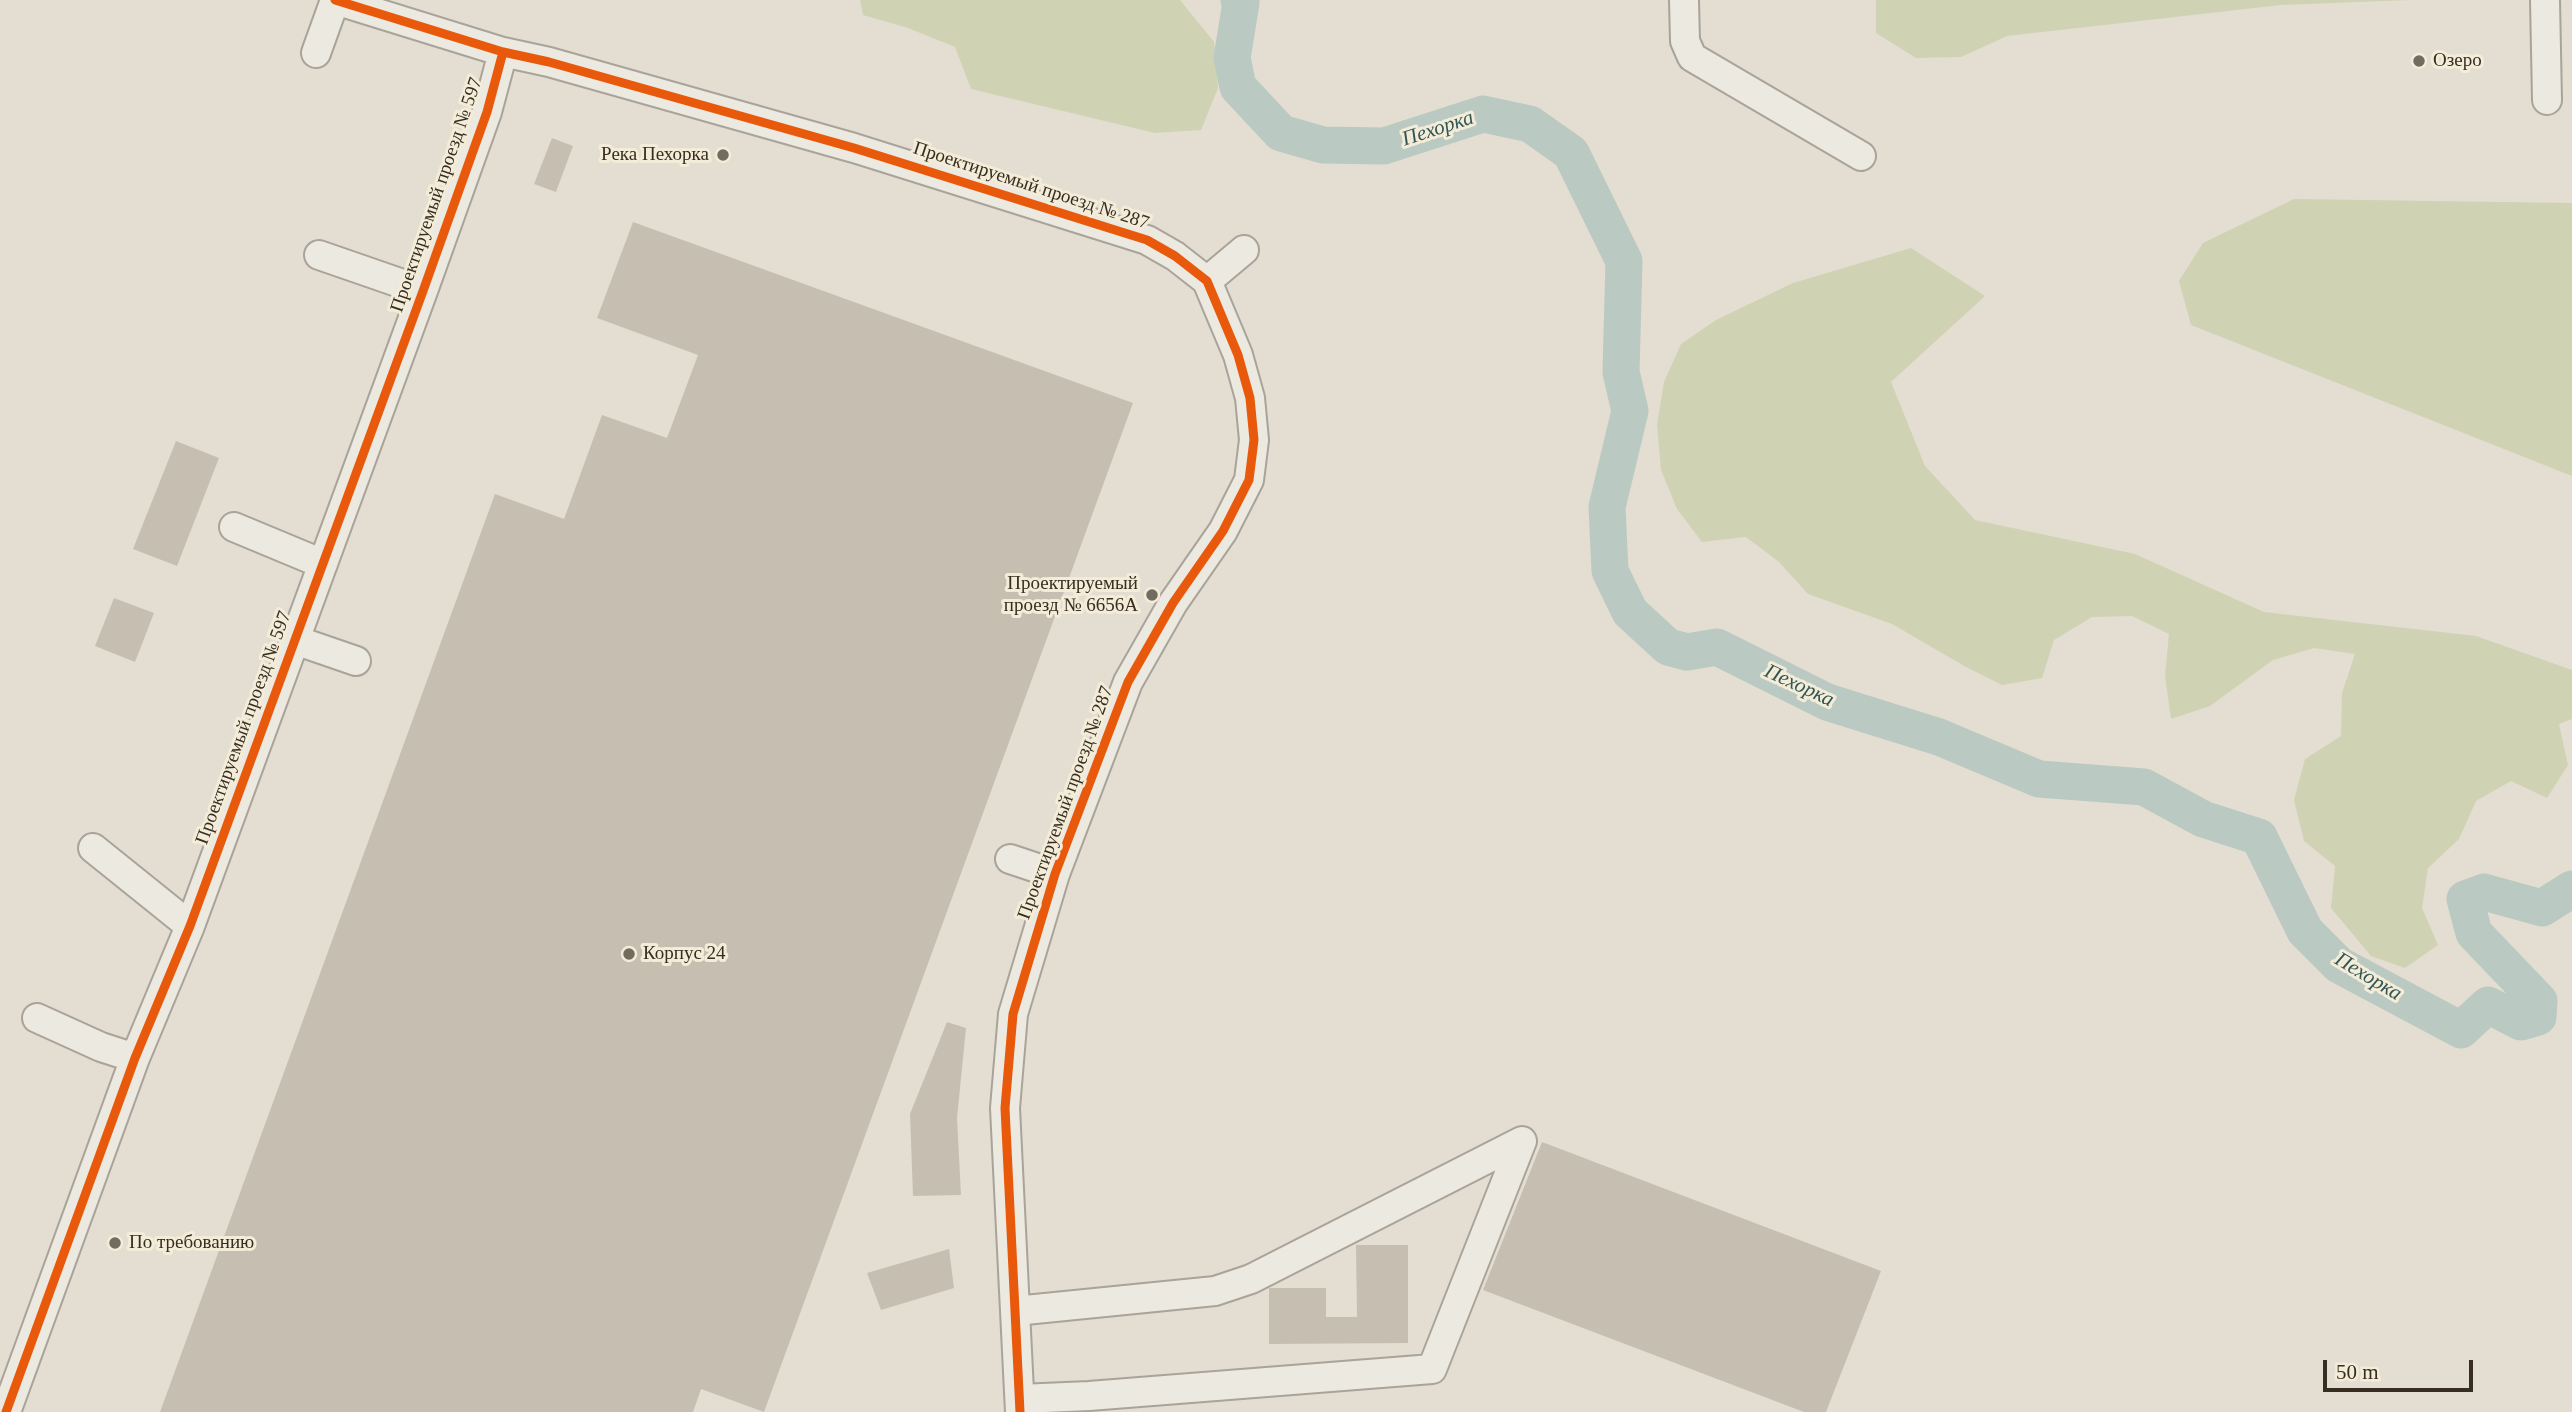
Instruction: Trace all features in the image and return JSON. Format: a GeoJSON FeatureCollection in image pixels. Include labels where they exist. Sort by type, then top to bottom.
{"type":"FeatureCollection","features":[{"type":"Feature","properties":{"kind":"street","name":"Проектируемый проезд № 287"},"geometry":{"type":"LineString","coordinates":[[335,0],[503,52],[549,62],[827,141],[1147,240],[1175,256],[1207,281],[1238,355],[1250,398],[1254,439],[1248,480],[1223,531],[1173,603],[1128,682],[1055,874],[1013,1014],[1005,1108],[1020,1406]]}},
{"type":"Feature","properties":{"kind":"street"},"geometry":{"type":"LineString","coordinates":[[316,53],[335,0]]}},
{"type":"Feature","properties":{"kind":"street"},"geometry":{"type":"LineString","coordinates":[[1684,0],[1685,41],[1692,57],[1861,156]]}},
{"type":"Feature","properties":{"kind":"street"},"geometry":{"type":"LineString","coordinates":[[2546,0],[2547,100]]}},
{"type":"Feature","properties":{"kind":"street","name":"Проектируемый проезд № 597"},"geometry":{"type":"LineString","coordinates":[[6,1412],[135,1058],[190,926],[423,291],[487,112],[503,52]]}},
{"type":"Feature","properties":{"kind":"street"},"geometry":{"type":"LineString","coordinates":[[1207,281],[1244,250]]}},
{"type":"Feature","properties":{"kind":"street"},"geometry":{"type":"LineString","coordinates":[[319,255],[423,291]]}},
{"type":"Feature","properties":{"kind":"street"},"geometry":{"type":"LineString","coordinates":[[234,527],[323,564]]}},
{"type":"Feature","properties":{"kind":"street"},"geometry":{"type":"LineString","coordinates":[[295,640],[356,661]]}},
{"type":"Feature","properties":{"kind":"street"},"geometry":{"type":"LineString","coordinates":[[93,848],[190,926]]}},
{"type":"Feature","properties":{"kind":"street"},"geometry":{"type":"LineString","coordinates":[[1010,859],[1055,874]]}},
{"type":"Feature","properties":{"kind":"street"},"geometry":{"type":"LineString","coordinates":[[37,1018],[100,1047],[135,1058]]}},
{"type":"Feature","properties":{"kind":"street"},"geometry":{"type":"LineString","coordinates":[[1015,1311],[1215,1291],[1235,1285],[1522,1141],[1432,1369],[1089,1396],[1020,1406]]}},
{"type":"Feature","properties":{"kind":"green space"},"geometry":{"type":"Polygon","coordinates":[[[860,0],[1180,0],[1214,42],[1218,88],[1201,130],[1155,133],[971,89],[955,47],[908,28],[863,15],[860,0]]]}},
{"type":"Feature","properties":{"kind":"green space"},"geometry":{"type":"Polygon","coordinates":[[[1876,0],[2410,0],[2281,5],[2007,36],[1961,57],[1916,58],[1876,33],[1876,0]]]}},
{"type":"Feature","properties":{"kind":"green space"},"geometry":{"type":"Polygon","coordinates":[[[2294,199],[2572,203],[2572,476],[2191,325],[2179,281],[2203,243],[2294,199]]]}},
{"type":"Feature","properties":{"kind":"green space"},"geometry":{"type":"Polygon","coordinates":[[[1911,248],[1985,296],[1891,382],[1925,466],[1975,520],[2135,554],[2264,612],[2476,636],[2572,670],[2572,719],[2559,724],[2568,765],[2547,798],[2511,781],[2476,801],[2459,839],[2428,868],[2422,908],[2438,945],[2405,968],[2371,956],[2331,908],[2335,866],[2304,841],[2294,800],[2305,759],[2341,736],[2342,693],[2355,654],[2314,648],[2273,660],[2210,706],[2171,719],[2165,676],[2169,634],[2132,616],[2092,617],[2054,640],[2042,678],[2002,685],[1892,624],[1808,594],[1779,562],[1746,537],[1702,542],[1677,509],[1661,470],[1657,425],[1664,382],[1681,344],[1716,320],[1793,283],[1911,248]]]}},
{"type":"Feature","properties":{"kind":"building"},"geometry":{"type":"Polygon","coordinates":[[[552,138],[573,146],[556,192],[534,184],[552,138]]]}},
{"type":"Feature","properties":{"kind":"building","name":"Корпус 24"},"geometry":{"type":"Polygon","coordinates":[[[633,222],[1133,403],[764,1412],[701,1389],[693,1412],[160,1412],[495,494],[564,519],[602,415],[667,438],[698,355],[597,318],[633,222]]]}},
{"type":"Feature","properties":{"kind":"building"},"geometry":{"type":"Polygon","coordinates":[[[176,441],[219,458],[177,566],[133,549],[176,441]]]}},
{"type":"Feature","properties":{"kind":"building"},"geometry":{"type":"Polygon","coordinates":[[[114,598],[154,613],[135,662],[95,646],[114,598]]]}},
{"type":"Feature","properties":{"kind":"building"},"geometry":{"type":"Polygon","coordinates":[[[947,1022],[966,1028],[957,1118],[961,1195],[913,1196],[910,1114],[947,1022]]]}},
{"type":"Feature","properties":{"kind":"building"},"geometry":{"type":"Polygon","coordinates":[[[1542,1142],[1881,1271],[1826,1412],[1804,1412],[1483,1290],[1542,1142]]]}},
{"type":"Feature","properties":{"kind":"building"},"geometry":{"type":"Polygon","coordinates":[[[1356,1245],[1408,1245],[1408,1343],[1269,1344],[1269,1288],[1326,1288],[1326,1317],[1357,1317],[1356,1245]]]}},
{"type":"Feature","properties":{"kind":"building"},"geometry":{"type":"Polygon","coordinates":[[[949,1249],[954,1288],[881,1310],[867,1273],[949,1249]]]}},
{"type":"Feature","properties":{"kind":"waterway","name":"Пехорка"},"geometry":{"type":"LineString","coordinates":[[1239,0],[1241,3],[1232,58],[1238,87],[1281,133],[1323,145],[1384,146],[1483,114],[1530,124],[1571,153],[1624,261],[1621,372],[1630,411],[1607,507],[1610,571],[1630,612],[1668,647],[1687,652],[1717,647],[1827,702],[1939,737],[2039,779],[2144,787],[2203,819],[2259,837],[2305,931],[2339,965],[2461,1030],[2488,1005],[2521,1022],[2538,1017],[2539,1001],[2474,933],[2465,899],[2484,892],[2542,908],[2572,889]]}},
{"type":"Feature","properties":{"kind":"cycle path"},"geometry":{"type":"LineString","coordinates":[[335,0],[503,52],[549,62],[854,148],[1147,240],[1175,256],[1207,281],[1238,355],[1250,398],[1254,440],[1249,480],[1223,531],[1173,603],[1128,682],[1055,874],[1013,1014],[1005,1108],[1020,1412]]}},
{"type":"Feature","properties":{"kind":"cycle path"},"geometry":{"type":"LineString","coordinates":[[6,1412],[135,1058],[190,926],[423,291],[487,112],[503,52]]}},
{"type":"Feature","properties":{"kind":"place","name":"Озеро"},"geometry":{"type":"Point","coordinates":[2419,61]}},
{"type":"Feature","properties":{"kind":"place","name":"Река Пехорка"},"geometry":{"type":"Point","coordinates":[723,155]}},
{"type":"Feature","properties":{"kind":"place","name":"Проектируемый проезд № 6656А"},"geometry":{"type":"Point","coordinates":[1152,595]}},
{"type":"Feature","properties":{"kind":"place","name":"Корпус 24"},"geometry":{"type":"Point","coordinates":[629,954]}},
{"type":"Feature","properties":{"kind":"place","name":"По требованию"},"geometry":{"type":"Point","coordinates":[115,1243]}}]}
